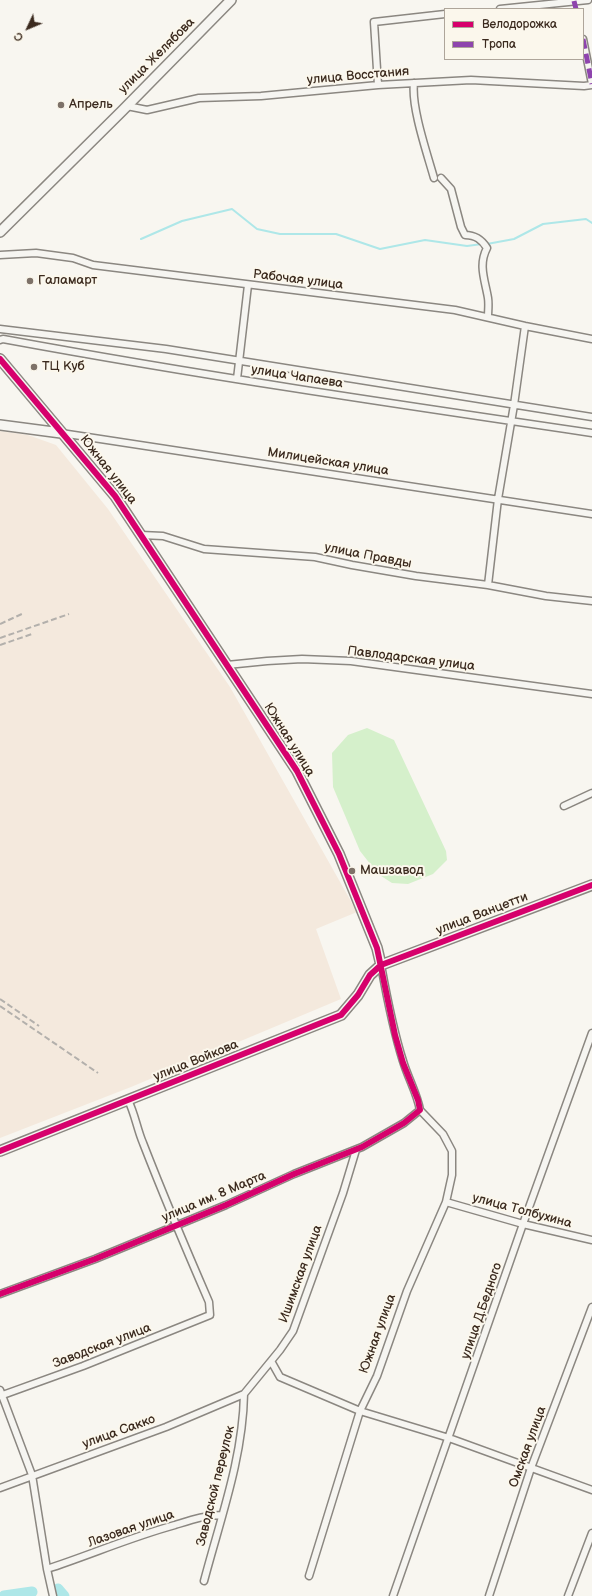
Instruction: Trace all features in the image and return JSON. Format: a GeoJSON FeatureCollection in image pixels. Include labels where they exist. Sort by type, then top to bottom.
{"type":"FeatureCollection","features":[{"type":"Feature","properties":{"kind":"street","name":"улица Желябова"},"geometry":{"type":"LineString","coordinates":[[0,232],[231,0]]}},
{"type":"Feature","properties":{"kind":"street"},"geometry":{"type":"LineString","coordinates":[[509,8],[588,0]]}},
{"type":"Feature","properties":{"kind":"street"},"geometry":{"type":"LineString","coordinates":[[574,1],[576,8]]}},
{"type":"Feature","properties":{"kind":"street"},"geometry":{"type":"LineString","coordinates":[[378,85],[374,22],[444,14]]}},
{"type":"Feature","properties":{"kind":"street"},"geometry":{"type":"LineString","coordinates":[[584,44],[592,85]]}},
{"type":"Feature","properties":{"kind":"street","name":"улица Восстания"},"geometry":{"type":"LineString","coordinates":[[127,106],[147,110],[199,98],[261,96],[378,85],[471,80],[584,86],[592,85]]}},
{"type":"Feature","properties":{"kind":"street"},"geometry":{"type":"LineString","coordinates":[[414,83],[413,90],[420,128],[434,178]]}},
{"type":"Feature","properties":{"kind":"street"},"geometry":{"type":"LineString","coordinates":[[441,178],[451,189],[461,227],[465,235],[472,235],[483,241],[487,248],[483,256],[483,277],[488,300],[488,317]]}},
{"type":"Feature","properties":{"kind":"street","name":"Рабочая улица"},"geometry":{"type":"LineString","coordinates":[[0,256],[36,253],[73,258],[93,265],[455,310],[524,326],[592,339]]}},
{"type":"Feature","properties":{"kind":"street"},"geometry":{"type":"LineString","coordinates":[[237,379],[248,285]]}},
{"type":"Feature","properties":{"kind":"street"},"geometry":{"type":"LineString","coordinates":[[488,585],[498,499],[514,405],[524,326]]}},
{"type":"Feature","properties":{"kind":"street","name":"улица Чапаева"},"geometry":{"type":"LineString","coordinates":[[0,329],[166,349],[592,417]]}},
{"type":"Feature","properties":{"kind":"street","name":"улица Чапаева"},"geometry":{"type":"LineString","coordinates":[[0,340],[3,339],[237,379],[592,433]]}},
{"type":"Feature","properties":{"kind":"street","name":"Южная улица"},"geometry":{"type":"LineString","coordinates":[[0,359],[114,496],[297,771],[339,854],[378,948],[395,1035],[403,1063],[418,1100],[420,1110],[443,1134],[452,1151],[452,1175],[446,1202],[407,1291],[377,1376],[360,1411],[309,1576]]}},
{"type":"Feature","properties":{"kind":"street"},"geometry":{"type":"LineString","coordinates":[[0,425],[62,433]]}},
{"type":"Feature","properties":{"kind":"street","name":"Милицейская улица"},"geometry":{"type":"LineString","coordinates":[[62,433],[592,514]]}},
{"type":"Feature","properties":{"kind":"street","name":"улица Правды"},"geometry":{"type":"LineString","coordinates":[[141,535],[163,536],[204,549],[241,553],[315,557],[352,566],[488,585],[546,596],[592,601]]}},
{"type":"Feature","properties":{"kind":"street","name":"Павлодарская улица"},"geometry":{"type":"LineString","coordinates":[[227,665],[267,660],[352,661],[592,694]]}},
{"type":"Feature","properties":{"kind":"street"},"geometry":{"type":"LineString","coordinates":[[564,806],[592,793]]}},
{"type":"Feature","properties":{"kind":"street","name":"улица Ванцетти"},"geometry":{"type":"LineString","coordinates":[[381,965],[591,887]]}},
{"type":"Feature","properties":{"kind":"street","name":"улица Войкова"},"geometry":{"type":"LineString","coordinates":[[0,1151],[340,1015],[358,995],[370,975],[381,965]]}},
{"type":"Feature","properties":{"kind":"street","name":"улица Д.Бедного"},"geometry":{"type":"LineString","coordinates":[[393,1596],[523,1224],[592,1033]]}},
{"type":"Feature","properties":{"kind":"street"},"geometry":{"type":"LineString","coordinates":[[128,1100],[135,1114],[139,1134],[176,1225]]}},
{"type":"Feature","properties":{"kind":"street","name":"улица им. 8 Марта"},"geometry":{"type":"LineString","coordinates":[[0,1294],[95,1259],[294,1174],[356,1150],[404,1123],[420,1110]]}},
{"type":"Feature","properties":{"kind":"street","name":"Ишимская улица"},"geometry":{"type":"LineString","coordinates":[[244,1394],[293,1331],[343,1193],[356,1150]]}},
{"type":"Feature","properties":{"kind":"street","name":"улица Толбухина"},"geometry":{"type":"LineString","coordinates":[[446,1202],[523,1224],[592,1240]]}},
{"type":"Feature","properties":{"kind":"street","name":"Заводская улица"},"geometry":{"type":"LineString","coordinates":[[1,1394],[83,1366],[210,1315],[209,1302],[176,1225]]}},
{"type":"Feature","properties":{"kind":"street","name":"Омская улица"},"geometry":{"type":"LineString","coordinates":[[489,1596],[531,1468],[592,1307]]}},
{"type":"Feature","properties":{"kind":"street"},"geometry":{"type":"LineString","coordinates":[[271,1361],[280,1377],[360,1411],[449,1438],[592,1490]]}},
{"type":"Feature","properties":{"kind":"street"},"geometry":{"type":"LineString","coordinates":[[1,1394],[32,1475],[47,1569],[53,1596]]}},
{"type":"Feature","properties":{"kind":"street","name":"улица Сакко"},"geometry":{"type":"LineString","coordinates":[[0,1488],[166,1427],[244,1394]]}},
{"type":"Feature","properties":{"kind":"street","name":"Заводской переулок"},"geometry":{"type":"LineString","coordinates":[[204,1581],[235,1468],[244,1418],[244,1394]]}},
{"type":"Feature","properties":{"kind":"street","name":"Лазовая улица"},"geometry":{"type":"LineString","coordinates":[[47,1569],[70,1562],[144,1534],[208,1515],[222,1515]]}},
{"type":"Feature","properties":{"kind":"street"},"geometry":{"type":"LineString","coordinates":[[568,1596],[592,1533]]}},
{"type":"Feature","properties":{"kind":"shaded area"},"geometry":{"type":"Polygon","coordinates":[[[0,431],[28,435],[56,445],[108,509],[230,687],[357,912],[316,929],[341,999],[131,1087],[0,1138],[0,431]]]}},
{"type":"Feature","properties":{"kind":"green space"},"geometry":{"type":"Polygon","coordinates":[[[367,728],[394,740],[446,851],[447,860],[433,874],[408,884],[392,883],[378,874],[360,851],[333,787],[332,753],[348,735],[367,728]]]}},
{"type":"Feature","properties":{"kind":"waterway"},"geometry":{"type":"LineString","coordinates":[[141,239],[182,221],[232,209],[257,229],[280,234],[336,234],[380,249],[425,240],[467,246],[482,244]]}},
{"type":"Feature","properties":{"kind":"waterway"},"geometry":{"type":"LineString","coordinates":[[487,244],[514,239],[543,224],[586,219],[592,223]]}},
{"type":"Feature","properties":{"kind":"waterway"},"geometry":{"type":"LineString","coordinates":[[58,1589],[64,1596]]}},
{"type":"Feature","properties":{"kind":"waterway"},"geometry":{"type":"LineString","coordinates":[[4,1596],[32,1592]]}},
{"type":"Feature","properties":{"kind":"railway"},"geometry":{"type":"LineString","coordinates":[[0,624],[24,613]]}},
{"type":"Feature","properties":{"kind":"railway"},"geometry":{"type":"LineString","coordinates":[[0,638],[69,614]]}},
{"type":"Feature","properties":{"kind":"railway"},"geometry":{"type":"LineString","coordinates":[[0,645],[32,634]]}},
{"type":"Feature","properties":{"kind":"railway"},"geometry":{"type":"LineString","coordinates":[[0,999],[39,1026]]}},
{"type":"Feature","properties":{"kind":"railway"},"geometry":{"type":"LineString","coordinates":[[0,1006],[98,1073]]}},
{"type":"Feature","properties":{"kind":"marked path"},"geometry":{"type":"LineString","coordinates":[[574,1],[576,8]]}},
{"type":"Feature","properties":{"kind":"marked path"},"geometry":{"type":"LineString","coordinates":[[584,44],[592,84]]}},
{"type":"Feature","properties":{"kind":"cycle path"},"geometry":{"type":"LineString","coordinates":[[0,359],[115,496],[297,771],[339,854],[377,948],[395,1035],[403,1063],[418,1100],[420,1110],[404,1123],[362,1147],[294,1174],[226,1205],[95,1259],[0,1294]]}},
{"type":"Feature","properties":{"kind":"cycle path"},"geometry":{"type":"LineString","coordinates":[[0,1151],[341,1015],[358,995],[370,975],[381,965],[592,885]]}},
{"type":"Feature","properties":{"kind":"place","name":"Апрель"},"geometry":{"type":"Point","coordinates":[61,105]}},
{"type":"Feature","properties":{"kind":"place","name":"Галамарт"},"geometry":{"type":"Point","coordinates":[30,281]}},
{"type":"Feature","properties":{"kind":"place","name":"ТЦ Куб"},"geometry":{"type":"Point","coordinates":[34,367]}},
{"type":"Feature","properties":{"kind":"place","name":"Машзавод"},"geometry":{"type":"Point","coordinates":[352,871]}}]}
